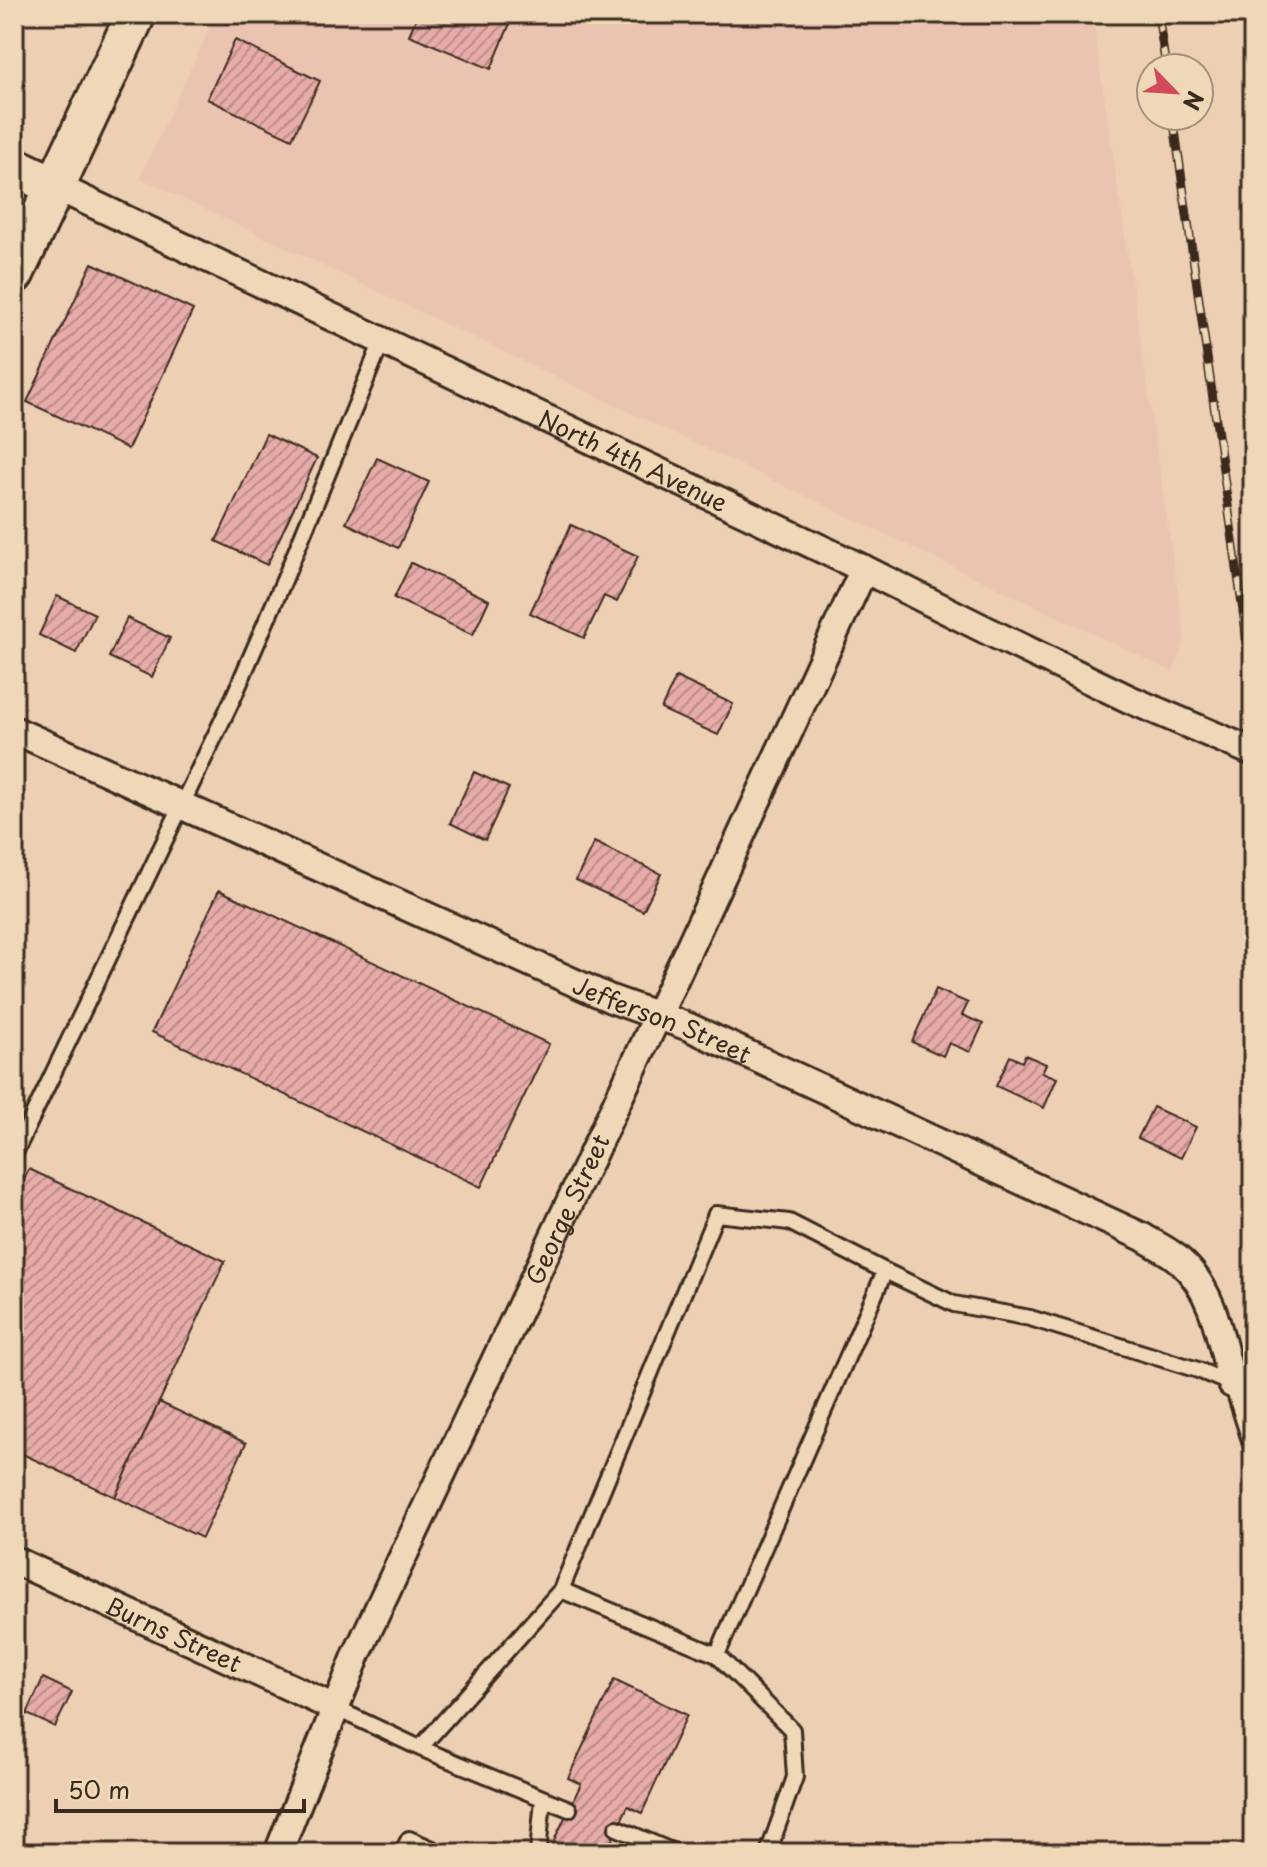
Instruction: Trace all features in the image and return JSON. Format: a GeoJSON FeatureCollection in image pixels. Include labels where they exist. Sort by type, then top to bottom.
{"type":"FeatureCollection","features":[{"type":"Feature","properties":{"kind":"street"},"geometry":{"type":"LineString","coordinates":[[14,274],[136,14]]}},
{"type":"Feature","properties":{"kind":"street","name":"North 4th Avenue"},"geometry":{"type":"LineString","coordinates":[[14,167],[864,569],[1103,686],[1253,752]]}},
{"type":"Feature","properties":{"kind":"street","name":"George Street"},"geometry":{"type":"LineString","coordinates":[[278,1853],[357,1654],[864,569]]}},
{"type":"Feature","properties":{"kind":"street","name":"Jefferson Street"},"geometry":{"type":"LineString","coordinates":[[14,730],[611,999],[689,1027],[1143,1237],[1180,1260],[1199,1281],[1210,1302],[1232,1384]]}},
{"type":"Feature","properties":{"kind":"street","name":"Burns Street"},"geometry":{"type":"LineString","coordinates":[[14,1560],[335,1708]]}},
{"type":"Feature","properties":{"kind":"lane"},"geometry":{"type":"LineString","coordinates":[[14,1155],[234,696],[382,341]]}},
{"type":"Feature","properties":{"kind":"lane"},"geometry":{"type":"LineString","coordinates":[[420,1748],[561,1590],[716,1214],[789,1222],[954,1304],[1030,1318],[1198,1370],[1232,1384],[1253,1450]]}},
{"type":"Feature","properties":{"kind":"lane"},"geometry":{"type":"LineString","coordinates":[[717,1655],[885,1271]]}},
{"type":"Feature","properties":{"kind":"lane"},"geometry":{"type":"LineString","coordinates":[[561,1590],[717,1655],[792,1730],[795,1777],[768,1853]]}},
{"type":"Feature","properties":{"kind":"lane"},"geometry":{"type":"LineString","coordinates":[[335,1708],[420,1748],[569,1809]]}},
{"type":"Feature","properties":{"kind":"lane"},"geometry":{"type":"LineString","coordinates":[[538,1853],[543,1799]]}},
{"type":"Feature","properties":{"kind":"lane"},"geometry":{"type":"LineString","coordinates":[[617,1828],[676,1853]]}},
{"type":"Feature","properties":{"kind":"lane"},"geometry":{"type":"LineString","coordinates":[[402,1853],[409,1839],[442,1853]]}},
{"type":"Feature","properties":{"kind":"lane"},"geometry":{"type":"LineString","coordinates":[[634,1853],[647,1841]]}},
{"type":"Feature","properties":{"kind":"shaded area"},"geometry":{"type":"Polygon","coordinates":[[[216,14],[1092,14],[1185,640],[1173,672],[140,178],[216,14]]]}},
{"type":"Feature","properties":{"kind":"building"},"geometry":{"type":"Polygon","coordinates":[[[418,14],[495,14],[511,21],[491,69],[409,35],[418,14]]]}},
{"type":"Feature","properties":{"kind":"building"},"geometry":{"type":"Polygon","coordinates":[[[235,40],[320,81],[292,139],[207,99],[235,40]]]}},
{"type":"Feature","properties":{"kind":"building"},"geometry":{"type":"Polygon","coordinates":[[[92,263],[193,310],[128,449],[27,402],[92,263]]]}},
{"type":"Feature","properties":{"kind":"building"},"geometry":{"type":"Polygon","coordinates":[[[266,434],[317,458],[267,565],[216,541],[266,434]]]}},
{"type":"Feature","properties":{"kind":"building"},"geometry":{"type":"Polygon","coordinates":[[[377,458],[429,482],[398,548],[346,523],[377,458]]]}},
{"type":"Feature","properties":{"kind":"building"},"geometry":{"type":"Polygon","coordinates":[[[571,525],[638,556],[617,602],[604,596],[584,638],[530,613],[571,525]]]}},
{"type":"Feature","properties":{"kind":"building"},"geometry":{"type":"Polygon","coordinates":[[[411,563],[489,600],[473,635],[394,598],[411,563]]]}},
{"type":"Feature","properties":{"kind":"building"},"geometry":{"type":"Polygon","coordinates":[[[57,596],[95,614],[76,653],[39,635],[57,596]]]}},
{"type":"Feature","properties":{"kind":"building"},"geometry":{"type":"Polygon","coordinates":[[[127,618],[170,638],[152,677],[109,657],[127,618]]]}},
{"type":"Feature","properties":{"kind":"building"},"geometry":{"type":"Polygon","coordinates":[[[676,677],[733,704],[718,735],[661,709],[676,677]]]}},
{"type":"Feature","properties":{"kind":"building"},"geometry":{"type":"Polygon","coordinates":[[[474,772],[509,788],[485,840],[450,823],[474,772]]]}},
{"type":"Feature","properties":{"kind":"building"},"geometry":{"type":"Polygon","coordinates":[[[594,842],[661,874],[643,911],[576,880],[594,842]]]}},
{"type":"Feature","properties":{"kind":"building"},"geometry":{"type":"Polygon","coordinates":[[[219,890],[549,1044],[481,1187],[152,1032],[219,890]]]}},
{"type":"Feature","properties":{"kind":"building"},"geometry":{"type":"Polygon","coordinates":[[[936,989],[968,1003],[962,1015],[983,1024],[970,1052],[949,1043],[943,1056],[912,1042],[936,989]]]}},
{"type":"Feature","properties":{"kind":"building"},"geometry":{"type":"Polygon","coordinates":[[[1025,1055],[1046,1064],[1042,1072],[1057,1078],[1044,1108],[996,1086],[1010,1056],[1022,1062],[1025,1055]]]}},
{"type":"Feature","properties":{"kind":"building"},"geometry":{"type":"Polygon","coordinates":[[[1153,1107],[1196,1127],[1181,1158],[1138,1138],[1153,1107]]]}},
{"type":"Feature","properties":{"kind":"building"},"geometry":{"type":"Polygon","coordinates":[[[29,1169],[225,1261],[115,1497],[14,1450],[14,1201],[29,1169]]]}},
{"type":"Feature","properties":{"kind":"building"},"geometry":{"type":"Polygon","coordinates":[[[159,1402],[246,1443],[202,1538],[115,1497],[159,1402]]]}},
{"type":"Feature","properties":{"kind":"building"},"geometry":{"type":"Polygon","coordinates":[[[14,1663],[23,1668],[14,1687],[14,1663]]]}},
{"type":"Feature","properties":{"kind":"building"},"geometry":{"type":"Polygon","coordinates":[[[43,1678],[72,1692],[55,1727],[27,1714],[43,1678]]]}},
{"type":"Feature","properties":{"kind":"building"},"geometry":{"type":"Polygon","coordinates":[[[614,1680],[687,1715],[642,1813],[628,1806],[606,1853],[558,1853],[550,1849],[581,1784],[568,1778],[614,1680]]]}},
{"type":"Feature","properties":{"kind":"railway"},"geometry":{"type":"LineString","coordinates":[[1158,14],[1164,52]]}},
{"type":"Feature","properties":{"kind":"railway"},"geometry":{"type":"LineString","coordinates":[[1175,132],[1253,682]]}}]}
